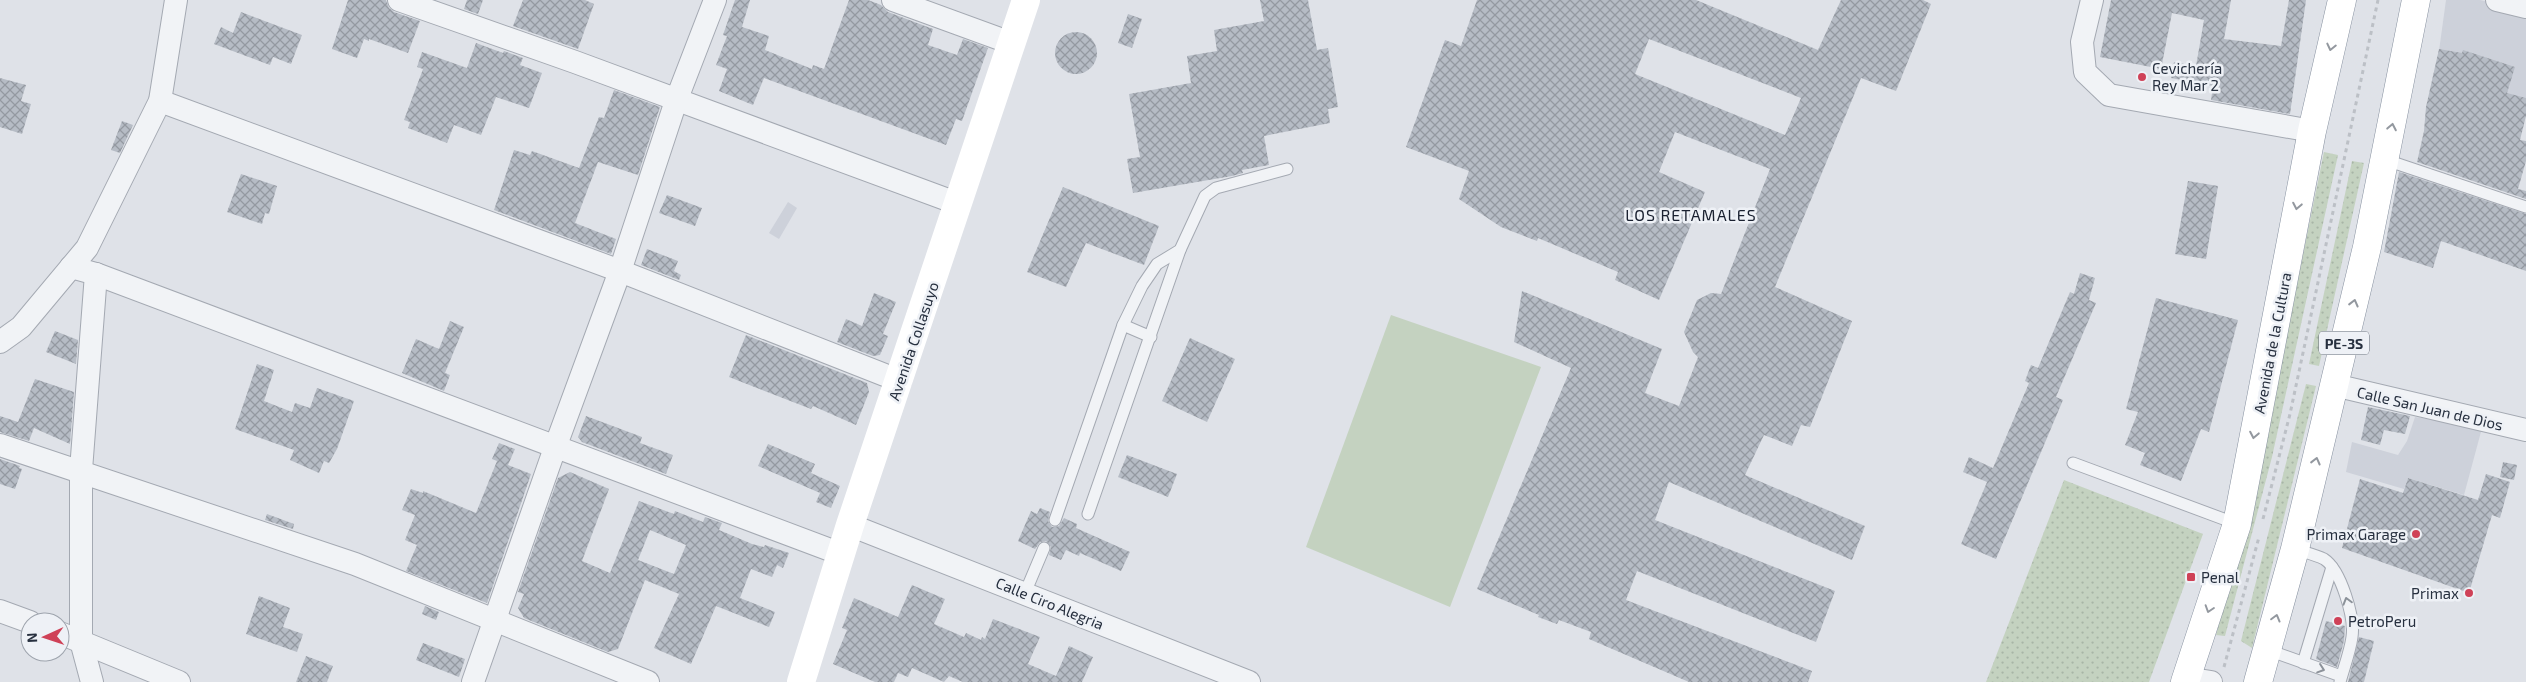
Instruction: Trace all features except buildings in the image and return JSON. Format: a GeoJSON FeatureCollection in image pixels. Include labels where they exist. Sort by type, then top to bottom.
{"type":"FeatureCollection","features":[{"type":"Feature","properties":{"kind":"main road","name":"Avenida Collasuyo"},"geometry":{"type":"LineString","coordinates":[[801,682],[850,525],[900,381],[1026,0]]}},
{"type":"Feature","properties":{"kind":"main road","name":"Avenida de la Cultura"},"geometry":{"type":"LineString","coordinates":[[2201,679],[2237,524],[2312,131],[2342,0]]}},
{"type":"Feature","properties":{"kind":"main road","name":"PE-3S"},"geometry":{"type":"LineString","coordinates":[[2258,682],[2295,549],[2334,385],[2386,160],[2416,0]]}},
{"type":"Feature","properties":{"kind":"street"},"geometry":{"type":"LineString","coordinates":[[0,342],[21,327],[87,248],[160,101],[176,0]]}},
{"type":"Feature","properties":{"kind":"street"},"geometry":{"type":"LineString","coordinates":[[399,0],[959,204]]}},
{"type":"Feature","properties":{"kind":"street"},"geometry":{"type":"LineString","coordinates":[[473,682],[556,445],[620,271],[676,101],[714,0]]}},
{"type":"Feature","properties":{"kind":"street"},"geometry":{"type":"LineString","coordinates":[[894,0],[1011,43]]}},
{"type":"Feature","properties":{"kind":"street"},"geometry":{"type":"LineString","coordinates":[[2092,0],[2082,42],[2085,72],[2109,95],[2312,131]]}},
{"type":"Feature","properties":{"kind":"street"},"geometry":{"type":"LineString","coordinates":[[2497,0],[2526,7]]}},
{"type":"Feature","properties":{"kind":"street"},"geometry":{"type":"LineString","coordinates":[[160,101],[620,271],[900,381]]}},
{"type":"Feature","properties":{"kind":"street"},"geometry":{"type":"LineString","coordinates":[[71,267],[96,274],[556,445],[841,554]]}},
{"type":"Feature","properties":{"kind":"street"},"geometry":{"type":"LineString","coordinates":[[92,682],[70,637],[96,274]]}},
{"type":"Feature","properties":{"kind":"street","name":"Calle San Juan de Dios"},"geometry":{"type":"LineString","coordinates":[[2334,385],[2526,430]]}},
{"type":"Feature","properties":{"kind":"street"},"geometry":{"type":"LineString","coordinates":[[0,445],[81,470],[355,564],[648,682]]}},
{"type":"Feature","properties":{"kind":"street","name":"Calle Ciro Alegria"},"geometry":{"type":"LineString","coordinates":[[850,525],[1249,682]]}},
{"type":"Feature","properties":{"kind":"street"},"geometry":{"type":"LineString","coordinates":[[0,611],[20,618]]}},
{"type":"Feature","properties":{"kind":"street"},"geometry":{"type":"LineString","coordinates":[[70,637],[179,682]]}},
{"type":"Feature","properties":{"kind":"lane"},"geometry":{"type":"LineString","coordinates":[[2386,160],[2526,207]]}},
{"type":"Feature","properties":{"kind":"lane"},"geometry":{"type":"LineString","coordinates":[[1088,514],[1180,250],[1205,196],[1216,188],[1287,169]]}},
{"type":"Feature","properties":{"kind":"lane"},"geometry":{"type":"LineString","coordinates":[[1055,520],[1123,325],[1142,286],[1157,264],[1180,250]]}},
{"type":"Feature","properties":{"kind":"lane"},"geometry":{"type":"LineString","coordinates":[[1123,325],[1151,337]]}},
{"type":"Feature","properties":{"kind":"lane"},"geometry":{"type":"LineString","coordinates":[[2073,463],[2237,524]]}},
{"type":"Feature","properties":{"kind":"lane"},"geometry":{"type":"LineString","coordinates":[[1026,593],[1044,548]]}},
{"type":"Feature","properties":{"kind":"lane"},"geometry":{"type":"LineString","coordinates":[[2268,650],[2340,679],[2352,638],[2353,625],[2345,595],[2332,567],[2324,560],[2295,549]]}},
{"type":"Feature","properties":{"kind":"lane"},"geometry":{"type":"LineString","coordinates":[[2303,663],[2332,567]]}},
{"type":"Feature","properties":{"kind":"path"},"geometry":{"type":"LineString","coordinates":[[2201,679],[2290,414],[2378,0]]}},
{"type":"Feature","properties":{"kind":"shaded area"},"geometry":{"type":"Polygon","coordinates":[[[2446,0],[2480,0],[2526,11],[2526,112],[2434,87],[2446,0]]]}},
{"type":"Feature","properties":{"kind":"shaded area"},"geometry":{"type":"Polygon","coordinates":[[[788,202],[797,208],[779,239],[769,233],[788,202]]]}},
{"type":"Feature","properties":{"kind":"shaded area"},"geometry":{"type":"Polygon","coordinates":[[[2415,417],[2482,428],[2464,495],[2408,478],[2404,489],[2346,472],[2352,442],[2398,455],[2407,441],[2415,417]]]}},
{"type":"Feature","properties":{"kind":"green space"},"geometry":{"type":"Polygon","coordinates":[[[2324,152],[2338,155],[2272,457],[2225,636],[2216,635],[2262,455],[2324,152]]]}},
{"type":"Feature","properties":{"kind":"green space"},"geometry":{"type":"Polygon","coordinates":[[[2352,161],[2364,163],[2319,366],[2309,364],[2352,161]]]}},
{"type":"Feature","properties":{"kind":"green space"},"geometry":{"type":"Polygon","coordinates":[[[1391,315],[1541,367],[1450,607],[1306,547],[1391,315]]]}},
{"type":"Feature","properties":{"kind":"green space"},"geometry":{"type":"Polygon","coordinates":[[[2306,384],[2316,386],[2252,648],[2241,641],[2306,384]]]}},
{"type":"Feature","properties":{"kind":"green space"},"geometry":{"type":"Polygon","coordinates":[[[2064,480],[2203,534],[2149,682],[1986,682],[2064,480]]]}},
{"type":"Feature","properties":{"kind":"place","name":"Cevichería Rey Mar 2"},"geometry":{"type":"Point","coordinates":[2142,77]}},
{"type":"Feature","properties":{"kind":"place","name":"Primax Garage"},"geometry":{"type":"Point","coordinates":[2416,534]}},
{"type":"Feature","properties":{"kind":"place","name":"Penal"},"geometry":{"type":"Point","coordinates":[2191,577]}},
{"type":"Feature","properties":{"kind":"place","name":"Primax"},"geometry":{"type":"Point","coordinates":[2469,593]}},
{"type":"Feature","properties":{"kind":"place","name":"PetroPeru"},"geometry":{"type":"Point","coordinates":[2338,621]}},
{"type":"Feature","properties":{"kind":"district","name":"LOS RETAMALES"},"geometry":{"type":"Point","coordinates":[1691,214]}}]}
